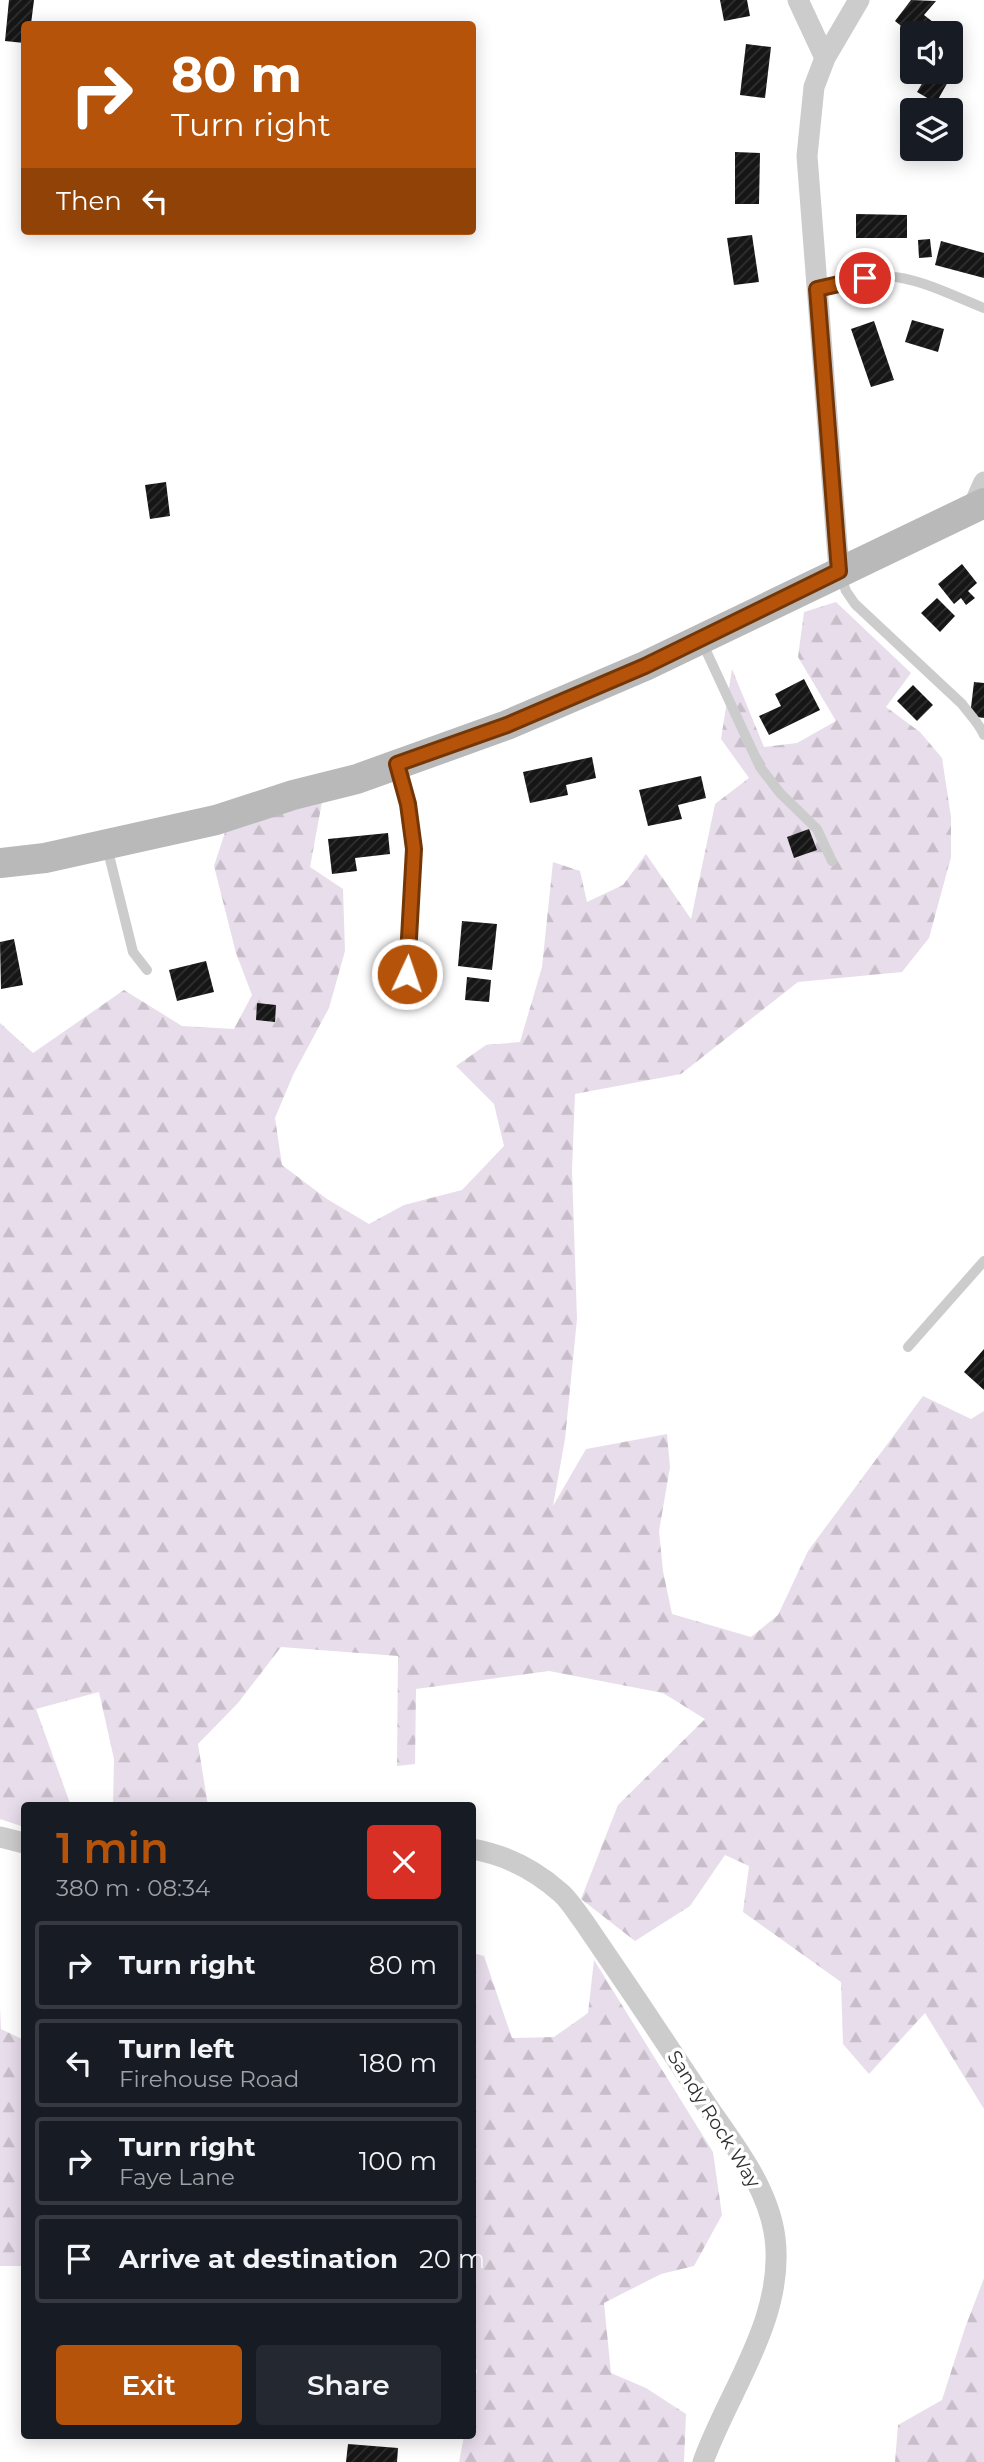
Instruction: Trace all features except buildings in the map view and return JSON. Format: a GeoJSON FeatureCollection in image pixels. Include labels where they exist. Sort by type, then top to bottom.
{"type":"FeatureCollection","features":[{"type":"Feature","properties":{"kind":"main road"},"geometry":{"type":"LineString","coordinates":[[0,863],[45,858],[216,820],[293,795],[358,779],[507,725],[645,666],[978,506]]}},
{"type":"Feature","properties":{"kind":"street"},"geometry":{"type":"LineString","coordinates":[[798,0],[825,58]]}},
{"type":"Feature","properties":{"kind":"street"},"geometry":{"type":"LineString","coordinates":[[842,0],[842,26]]}},
{"type":"Feature","properties":{"kind":"street"},"geometry":{"type":"LineString","coordinates":[[839,571],[807,156],[814,87],[825,58],[859,0]]}},
{"type":"Feature","properties":{"kind":"street"},"geometry":{"type":"LineString","coordinates":[[978,506],[984,481]]}},
{"type":"Feature","properties":{"kind":"street"},"geometry":{"type":"LineString","coordinates":[[0,1837],[21,1842]]}},
{"type":"Feature","properties":{"kind":"street","name":"Sandy Rock Way"},"geometry":{"type":"LineString","coordinates":[[476,1850],[514,1861],[538,1874],[564,1895],[740,2155],[766,2202],[775,2238],[775,2283],[763,2327],[703,2462]]}},
{"type":"Feature","properties":{"kind":"lane"},"geometry":{"type":"LineString","coordinates":[[817,289],[865,278],[896,278],[917,282],[984,308]]}},
{"type":"Feature","properties":{"kind":"lane"},"geometry":{"type":"LineString","coordinates":[[839,571],[846,591],[855,604],[962,704],[984,735]]}},
{"type":"Feature","properties":{"kind":"lane"},"geometry":{"type":"LineString","coordinates":[[700,639],[760,767],[780,793],[817,829],[832,861]]}},
{"type":"Feature","properties":{"kind":"lane"},"geometry":{"type":"LineString","coordinates":[[397,764],[408,804],[414,849],[407,974],[414,988]]}},
{"type":"Feature","properties":{"kind":"lane"},"geometry":{"type":"LineString","coordinates":[[106,844],[133,952],[147,970]]}},
{"type":"Feature","properties":{"kind":"lane"},"geometry":{"type":"LineString","coordinates":[[908,1347],[984,1261]]}},
{"type":"Feature","properties":{"kind":"green space"},"geometry":{"type":"Polygon","coordinates":[[[836,602],[911,673],[886,707],[920,732],[942,758],[951,817],[951,857],[929,938],[902,972],[798,982],[681,1074],[575,1094],[572,1170],[577,1319],[565,1439],[553,1506],[586,1449],[667,1434],[670,1467],[659,1531],[663,1571],[672,1614],[751,1637],[778,1615],[808,1551],[923,1396],[971,1419],[984,1411],[984,2109],[925,2013],[869,2074],[843,2044],[841,1982],[743,1912],[749,1866],[725,1855],[690,1906],[635,1941],[581,1899],[618,1805],[705,1719],[663,1693],[549,1671],[416,1689],[415,1764],[397,1766],[398,1656],[281,1647],[238,1703],[198,1744],[207,1802],[113,1802],[114,1759],[99,1692],[36,1709],[70,1802],[21,1802],[21,1826],[0,1819],[0,1023],[33,1053],[124,990],[182,1026],[234,1029],[252,995],[236,953],[214,866],[227,826],[322,802],[310,867],[343,889],[345,951],[329,1008],[293,1075],[275,1118],[282,1165],[327,1199],[369,1224],[404,1205],[462,1190],[504,1146],[494,1104],[456,1066],[486,1045],[520,1042],[542,967],[553,862],[580,871],[587,902],[623,885],[646,854],[691,919],[715,804],[749,778],[721,739],[732,669],[764,747],[797,743],[836,721],[798,657],[804,612],[836,602]]]}},
{"type":"Feature","properties":{"kind":"green space"},"geometry":{"type":"Polygon","coordinates":[[[476,1954],[484,1956],[512,2038],[554,2037],[588,2013],[594,1960],[713,2152],[722,2215],[694,2266],[661,2274],[604,2303],[611,2373],[646,2388],[686,2414],[684,2462],[459,2462],[463,2439],[476,2439],[476,1954]]]}},
{"type":"Feature","properties":{"kind":"green space"},"geometry":{"type":"Polygon","coordinates":[[[0,2007],[1,2029],[21,2039],[21,2266],[0,2266],[0,2007]]]}},
{"type":"Feature","properties":{"kind":"green space"},"geometry":{"type":"Polygon","coordinates":[[[984,2278],[984,2462],[895,2462],[898,2425],[942,2400],[984,2278]]]}},
{"type":"Feature","properties":{"kind":"route"},"geometry":{"type":"LineString","coordinates":[[407,974],[414,849],[408,804],[397,764],[507,725],[645,666],[839,571],[817,289],[865,278]]}}]}
